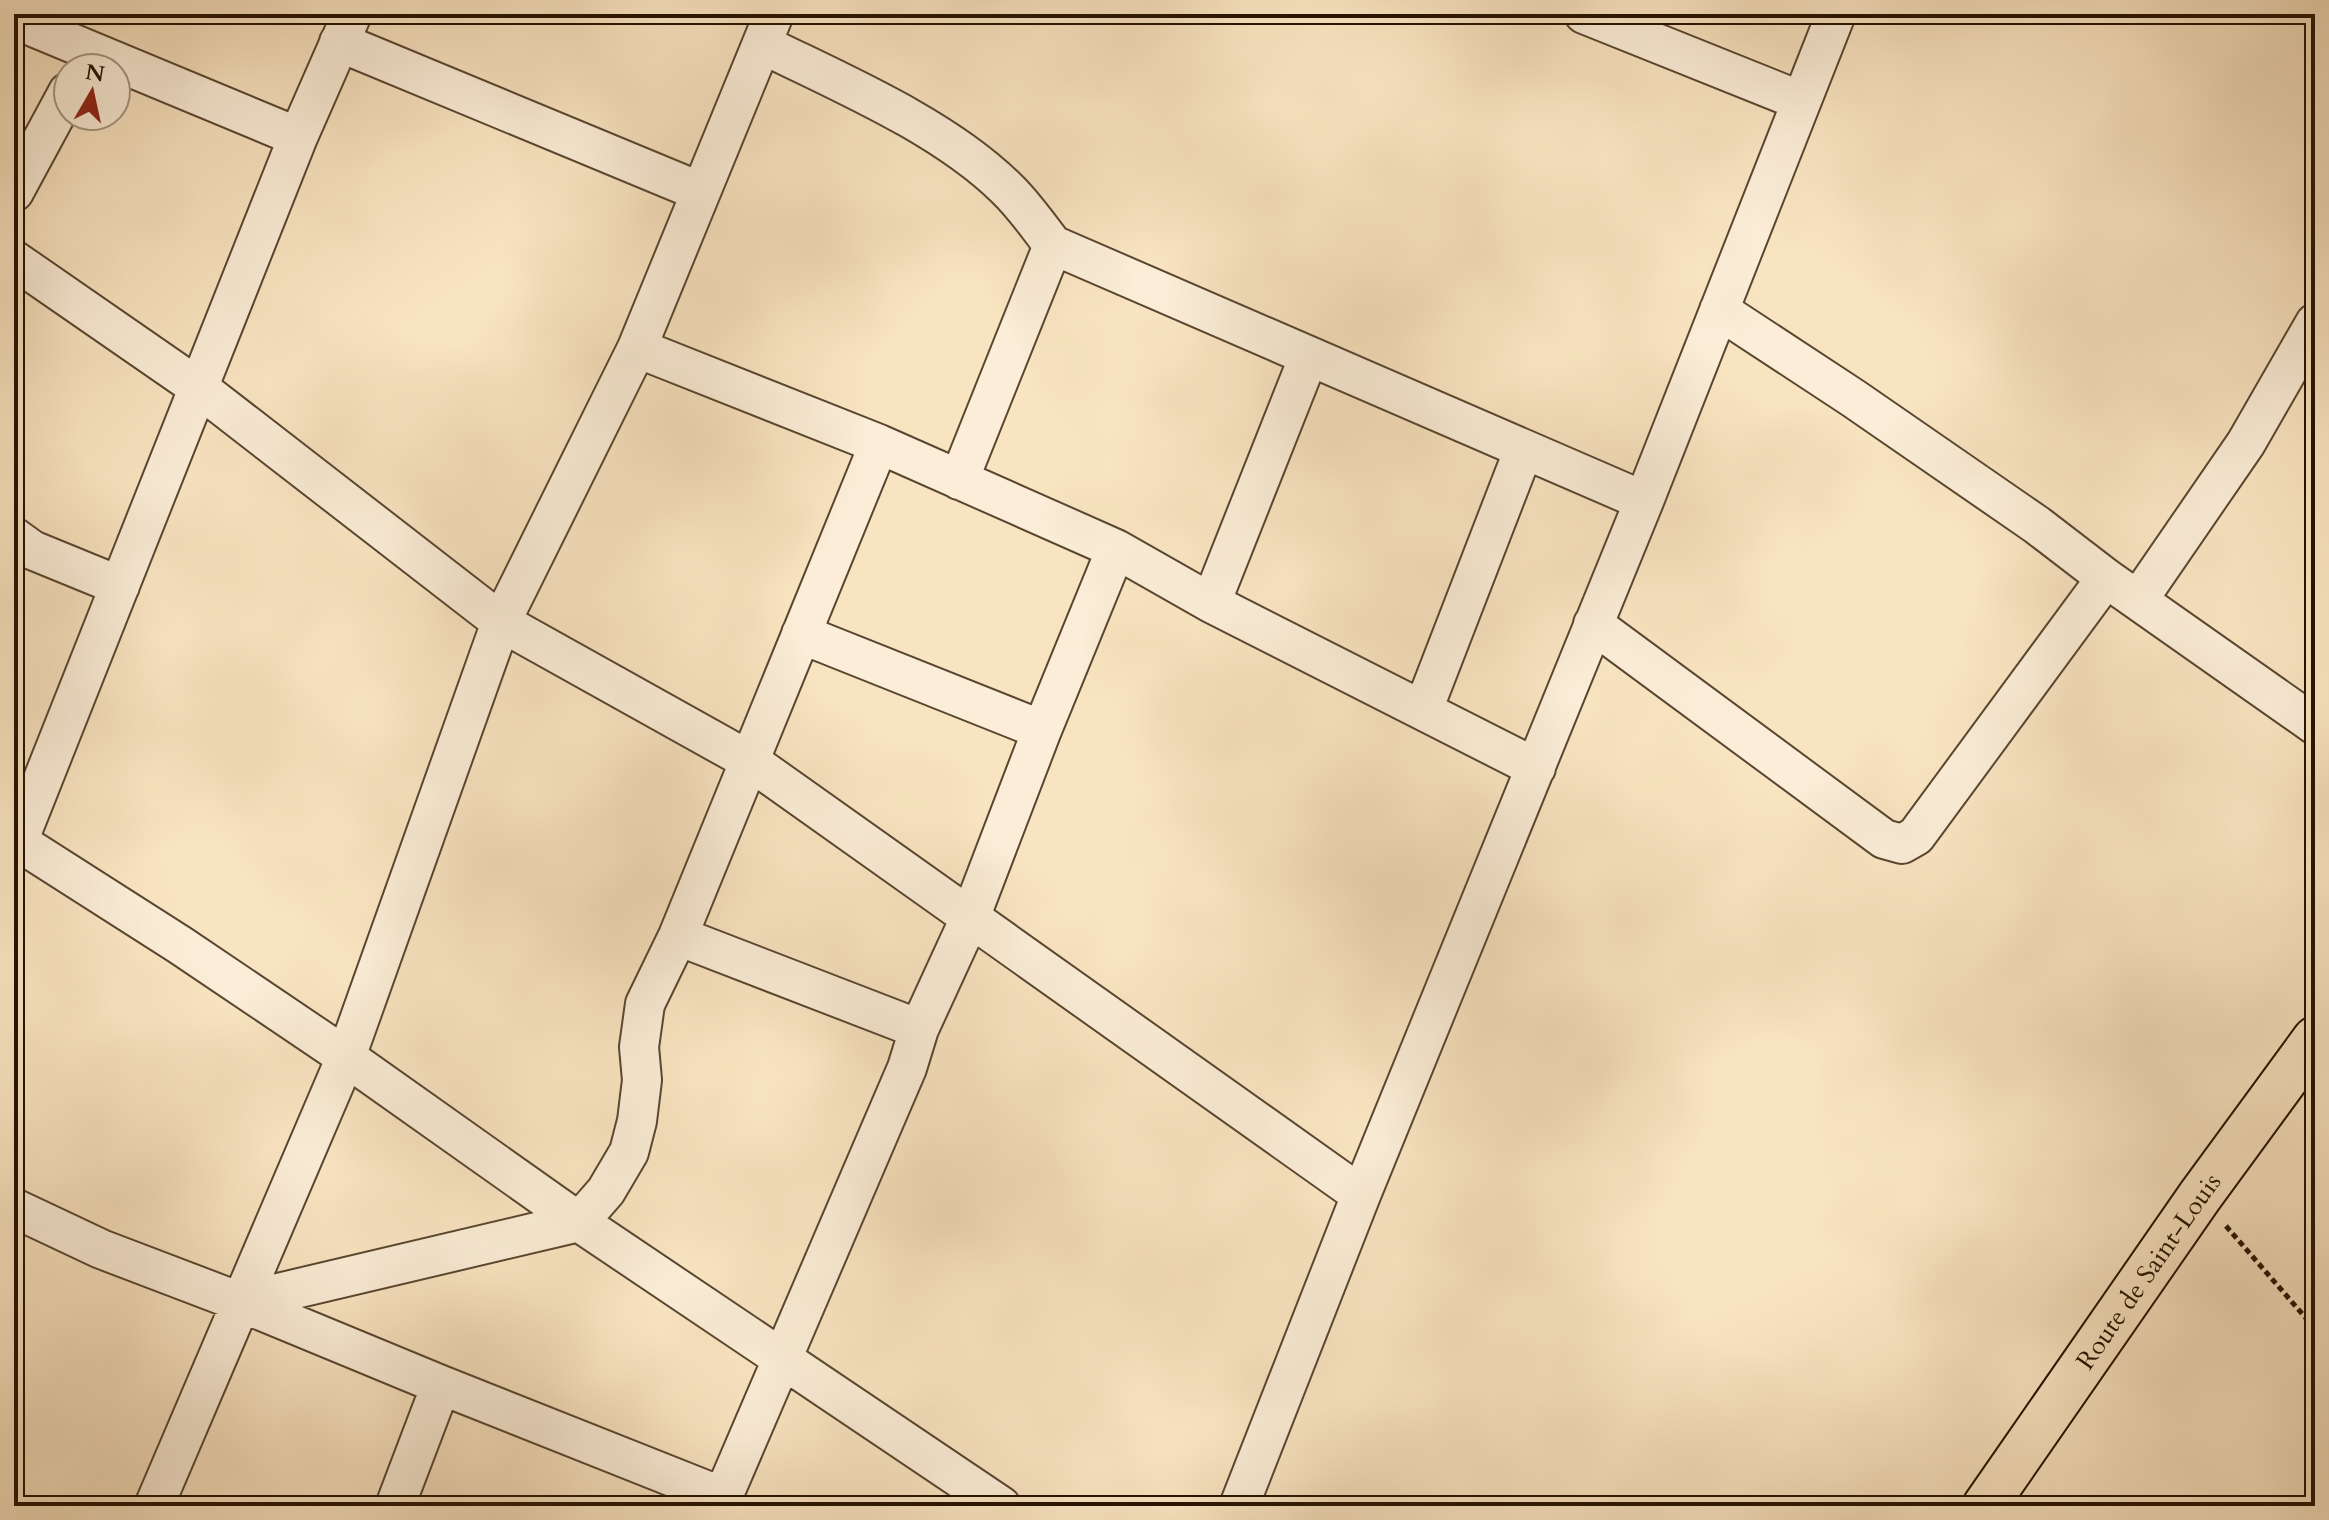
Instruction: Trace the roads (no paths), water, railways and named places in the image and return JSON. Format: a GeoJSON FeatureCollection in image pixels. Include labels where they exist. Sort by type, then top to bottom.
{"type":"FeatureCollection","features":[{"type":"Feature","properties":{"kind":"highway","name":"Route de Saint-Louis"},"geometry":{"type":"LineString","coordinates":[[1985,1506],[2200,1196],[2315,1039]]}},
{"type":"Feature","properties":{"kind":"street"},"geometry":{"type":"LineString","coordinates":[[1584,14],[1801,101]]}},
{"type":"Feature","properties":{"kind":"street"},"geometry":{"type":"LineString","coordinates":[[1239,1506],[1361,1195],[1644,501],[1836,14]]}},
{"type":"Feature","properties":{"kind":"street"},"geometry":{"type":"LineString","coordinates":[[14,19],[73,52]]}},
{"type":"Feature","properties":{"kind":"street"},"geometry":{"type":"LineString","coordinates":[[701,192],[346,28],[298,137],[15,844],[180,945],[346,1057],[579,1222],[1001,1506]]}},
{"type":"Feature","properties":{"kind":"street"},"geometry":{"type":"LineString","coordinates":[[154,1506],[346,1057],[501,622],[637,348],[768,29],[960,149],[1007,188],[1053,245],[1644,501]]}},
{"type":"Feature","properties":{"kind":"street"},"geometry":{"type":"LineString","coordinates":[[132,76],[298,137]]}},
{"type":"Feature","properties":{"kind":"street"},"geometry":{"type":"LineString","coordinates":[[14,192],[52,122]]}},
{"type":"Feature","properties":{"kind":"street"},"geometry":{"type":"LineString","coordinates":[[959,480],[1053,245]]}},
{"type":"Feature","properties":{"kind":"street"},"geometry":{"type":"LineString","coordinates":[[14,260],[199,388],[501,622],[750,761],[1361,1195]]}},
{"type":"Feature","properties":{"kind":"street"},"geometry":{"type":"LineString","coordinates":[[1719,310],[2037,525],[2106,578],[2315,725]]}},
{"type":"Feature","properties":{"kind":"street"},"geometry":{"type":"LineString","coordinates":[[2138,600],[2246,443],[2315,323]]}},
{"type":"Feature","properties":{"kind":"street"},"geometry":{"type":"LineString","coordinates":[[637,348],[879,444],[1116,549],[1211,603],[1536,768]]}},
{"type":"Feature","properties":{"kind":"street"},"geometry":{"type":"LineString","coordinates":[[1211,603],[1309,356]]}},
{"type":"Feature","properties":{"kind":"street"},"geometry":{"type":"LineString","coordinates":[[240,1302],[579,1222],[606,1191],[629,1152],[637,1121],[642,1080],[639,1047],[645,1004],[678,936],[879,444]]}},
{"type":"Feature","properties":{"kind":"street"},"geometry":{"type":"LineString","coordinates":[[1423,710],[1524,449]]}},
{"type":"Feature","properties":{"kind":"street"},"geometry":{"type":"LineString","coordinates":[[14,537],[32,550],[120,586]]}},
{"type":"Feature","properties":{"kind":"street"},"geometry":{"type":"LineString","coordinates":[[14,1208],[101,1249],[240,1302],[721,1501],[907,1068],[919,1029],[970,918],[1116,549]]}},
{"type":"Feature","properties":{"kind":"street"},"geometry":{"type":"LineString","coordinates":[[1593,624],[1884,839],[1902,844],[1916,836],[2106,578]]}},
{"type":"Feature","properties":{"kind":"street"},"geometry":{"type":"LineString","coordinates":[[801,634],[1042,730]]}},
{"type":"Feature","properties":{"kind":"street"},"geometry":{"type":"LineString","coordinates":[[678,936],[919,1029]]}},
{"type":"Feature","properties":{"kind":"street"},"geometry":{"type":"LineString","coordinates":[[395,1506],[441,1385]]}}]}
